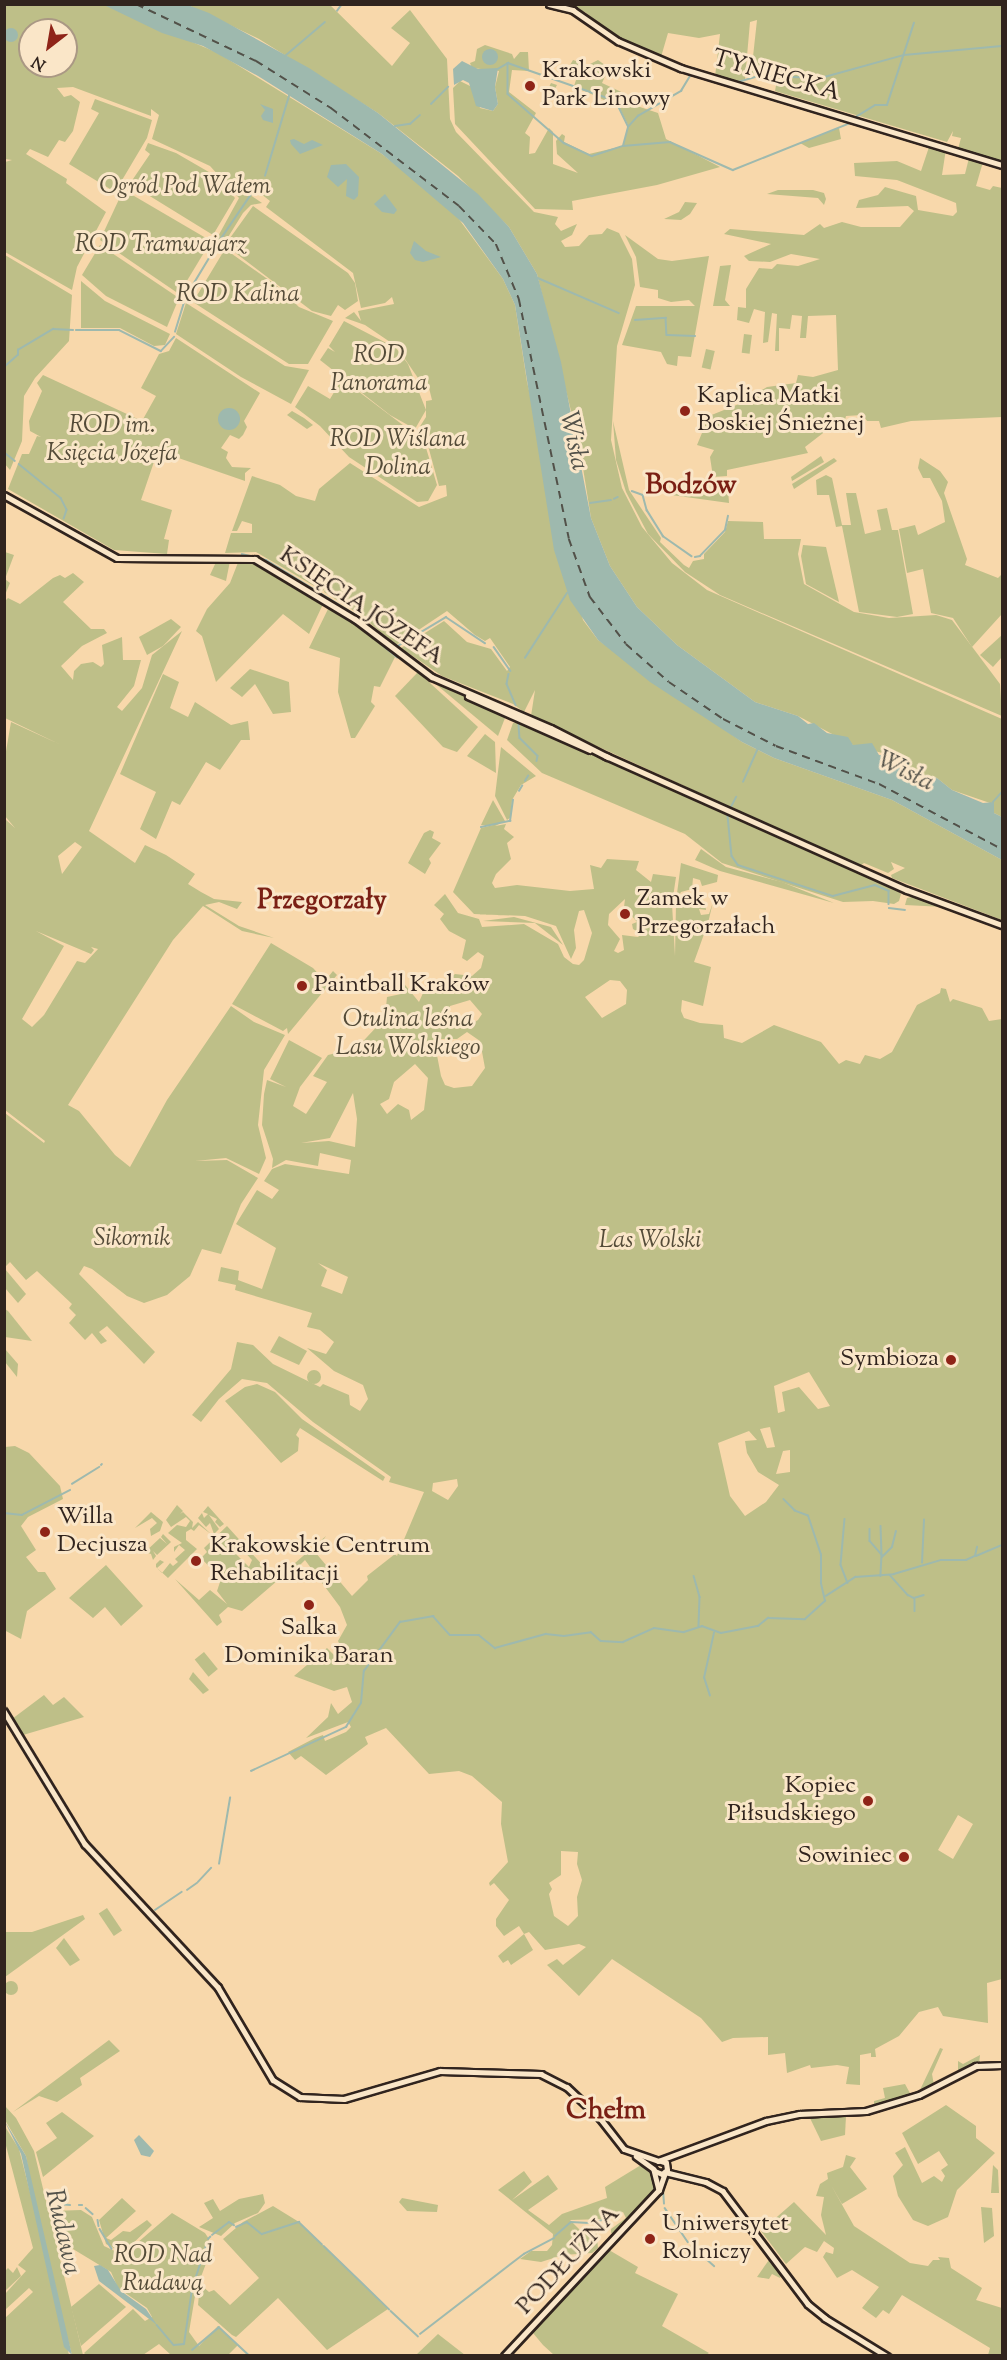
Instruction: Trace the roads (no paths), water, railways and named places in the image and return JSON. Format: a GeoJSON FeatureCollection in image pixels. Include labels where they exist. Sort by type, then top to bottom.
{"type":"FeatureCollection","features":[{"type":"Feature","properties":{"kind":"street","name":"TYNIECKA"},"geometry":{"type":"LineString","coordinates":[[549,4],[573,10],[618,41],[681,68],[1002,165]]}},
{"type":"Feature","properties":{"kind":"street","name":"KSIĘCIA JÓZEFA"},"geometry":{"type":"LineString","coordinates":[[4,495],[117,558],[255,560],[355,619],[422,671],[510,715],[608,757]]}},
{"type":"Feature","properties":{"kind":"street","name":"KSIĘCIA JÓZEFA"},"geometry":{"type":"LineString","coordinates":[[461,692],[520,714],[608,757]]}},
{"type":"Feature","properties":{"kind":"street"},"geometry":{"type":"LineString","coordinates":[[608,757],[907,890],[1002,925]]}},
{"type":"Feature","properties":{"kind":"street"},"geometry":{"type":"LineString","coordinates":[[4,1711],[81,1839],[218,1987],[273,2080],[300,2097],[331,2100],[440,2070],[530,2072],[559,2081],[600,2118],[622,2147],[654,2170],[659,2190]]}},
{"type":"Feature","properties":{"kind":"street"},"geometry":{"type":"LineString","coordinates":[[654,2170],[659,2161],[766,2121],[799,2115],[866,2111],[919,2095],[981,2065],[1002,2065]]}},
{"type":"Feature","properties":{"kind":"street"},"geometry":{"type":"LineString","coordinates":[[634,2154],[659,2161],[666,2169],[706,2182],[723,2192],[808,2304],[887,2355]]}},
{"type":"Feature","properties":{"kind":"street","name":"PODŁUŻNA"},"geometry":{"type":"LineString","coordinates":[[504,2355],[659,2190],[669,2157]]}},
{"type":"Feature","properties":{"kind":"street"},"geometry":{"type":"LineString","coordinates":[[654,2170],[666,2169]]}},
{"type":"Feature","properties":{"kind":"water","name":"Wisła"},"geometry":{"type":"Polygon","coordinates":[[[104,5],[188,5],[209,13],[309,68],[378,113],[478,194],[509,227],[537,274],[561,362],[591,518],[610,566],[637,607],[677,645],[755,702],[798,716],[808,724],[814,723],[827,733],[848,737],[853,745],[872,743],[879,755],[898,757],[909,764],[908,771],[937,778],[952,790],[983,803],[994,802],[994,813],[1002,817],[1002,860],[892,800],[774,758],[742,742],[650,682],[598,640],[570,600],[554,550],[515,305],[503,279],[463,223],[382,154],[258,76],[203,46],[162,33],[104,5]]]}},
{"type":"Feature","properties":{"kind":"water"},"geometry":{"type":"Polygon","coordinates":[[[11,28],[17,32],[16,40],[11,42],[6,40],[4,35],[6,30],[11,28]]]}},
{"type":"Feature","properties":{"kind":"water"},"geometry":{"type":"Polygon","coordinates":[[[490,49],[498,57],[490,65],[482,57],[490,49]]]}},
{"type":"Feature","properties":{"kind":"water"},"geometry":{"type":"Polygon","coordinates":[[[462,61],[478,69],[498,68],[495,87],[498,104],[493,111],[476,106],[469,83],[463,80],[454,85],[453,69],[462,61]]]}},
{"type":"Feature","properties":{"kind":"water"},"geometry":{"type":"Polygon","coordinates":[[[260,104],[273,109],[273,123],[263,120],[261,116],[265,110],[260,104]]]}},
{"type":"Feature","properties":{"kind":"water"},"geometry":{"type":"Polygon","coordinates":[[[294,139],[304,144],[312,140],[323,145],[300,154],[291,144],[290,140],[294,139]]]}},
{"type":"Feature","properties":{"kind":"water"},"geometry":{"type":"Polygon","coordinates":[[[346,164],[359,177],[358,196],[354,200],[346,196],[347,179],[338,187],[327,177],[331,165],[346,164]]]}},
{"type":"Feature","properties":{"kind":"water"},"geometry":{"type":"Polygon","coordinates":[[[385,194],[397,210],[394,214],[382,212],[374,204],[385,194]]]}},
{"type":"Feature","properties":{"kind":"water"},"geometry":{"type":"Polygon","coordinates":[[[414,241],[426,251],[441,257],[423,262],[415,260],[410,253],[414,241]]]}},
{"type":"Feature","properties":{"kind":"water"},"geometry":{"type":"Polygon","coordinates":[[[229,408],[239,415],[240,419],[233,429],[229,430],[219,423],[218,419],[225,409],[229,408]]]}},
{"type":"Feature","properties":{"kind":"water"},"geometry":{"type":"Polygon","coordinates":[[[4,2120],[26,2156],[72,2355],[64,2347],[21,2154],[4,2120]]]}},
{"type":"Feature","properties":{"kind":"water"},"geometry":{"type":"Polygon","coordinates":[[[139,2135],[154,2151],[150,2157],[141,2155],[134,2140],[139,2135]]]}},
{"type":"Feature","properties":{"kind":"water"},"geometry":{"type":"Polygon","coordinates":[[[100,2265],[108,2270],[121,2291],[146,2309],[157,2325],[99,2281],[94,2266],[100,2265]]]}},
{"type":"Feature","properties":{"kind":"waterway"},"geometry":{"type":"LineString","coordinates":[[337,11],[342,4]]}},
{"type":"Feature","properties":{"kind":"waterway"},"geometry":{"type":"LineString","coordinates":[[285,56],[325,22]]}},
{"type":"Feature","properties":{"kind":"waterway"},"geometry":{"type":"LineString","coordinates":[[856,117],[875,105],[887,105],[914,23]]}},
{"type":"Feature","properties":{"kind":"waterway"},"geometry":{"type":"LineString","coordinates":[[623,146],[628,127],[638,116],[681,91],[694,69],[738,82],[759,76],[821,78],[904,55],[1002,46]]}},
{"type":"Feature","properties":{"kind":"waterway"},"geometry":{"type":"LineString","coordinates":[[508,63],[508,94],[564,143],[592,156],[623,146],[670,142],[733,170],[853,122]]}},
{"type":"Feature","properties":{"kind":"waterway"},"geometry":{"type":"LineString","coordinates":[[498,69],[508,63],[616,101],[628,126]]}},
{"type":"Feature","properties":{"kind":"waterway"},"geometry":{"type":"LineString","coordinates":[[431,104],[448,87]]}},
{"type":"Feature","properties":{"kind":"waterway"},"geometry":{"type":"LineString","coordinates":[[265,176],[289,96]]}},
{"type":"Feature","properties":{"kind":"waterway"},"geometry":{"type":"LineString","coordinates":[[395,126],[410,124],[420,115]]}},
{"type":"Feature","properties":{"kind":"waterway"},"geometry":{"type":"LineString","coordinates":[[220,240],[254,190]]}},
{"type":"Feature","properties":{"kind":"waterway"},"geometry":{"type":"LineString","coordinates":[[185,298],[217,245]]}},
{"type":"Feature","properties":{"kind":"waterway"},"geometry":{"type":"LineString","coordinates":[[538,278],[619,313]]}},
{"type":"Feature","properties":{"kind":"waterway"},"geometry":{"type":"LineString","coordinates":[[175,332],[184,302]]}},
{"type":"Feature","properties":{"kind":"waterway"},"geometry":{"type":"LineString","coordinates":[[635,320],[666,318],[667,335],[695,336]]}},
{"type":"Feature","properties":{"kind":"waterway"},"geometry":{"type":"LineString","coordinates":[[4,367],[18,355],[18,350],[53,329],[73,330]]}},
{"type":"Feature","properties":{"kind":"waterway"},"geometry":{"type":"LineString","coordinates":[[76,330],[119,330],[161,351],[174,337]]}},
{"type":"Feature","properties":{"kind":"waterway"},"geometry":{"type":"LineString","coordinates":[[4,452],[15,461]]}},
{"type":"Feature","properties":{"kind":"waterway"},"geometry":{"type":"LineString","coordinates":[[19,464],[61,498],[67,510],[64,519]]}},
{"type":"Feature","properties":{"kind":"waterway"},"geometry":{"type":"LineString","coordinates":[[632,491],[643,495],[647,510],[663,536],[692,556]]}},
{"type":"Feature","properties":{"kind":"waterway"},"geometry":{"type":"LineString","coordinates":[[614,499],[618,497]]}},
{"type":"Feature","properties":{"kind":"waterway"},"geometry":{"type":"LineString","coordinates":[[590,503],[611,500]]}},
{"type":"Feature","properties":{"kind":"waterway"},"geometry":{"type":"LineString","coordinates":[[695,557],[700,556],[725,530],[728,516]]}},
{"type":"Feature","properties":{"kind":"waterway"},"geometry":{"type":"LineString","coordinates":[[242,554],[266,560],[356,615],[380,635]]}},
{"type":"Feature","properties":{"kind":"waterway"},"geometry":{"type":"LineString","coordinates":[[525,658],[567,593]]}},
{"type":"Feature","properties":{"kind":"waterway"},"geometry":{"type":"LineString","coordinates":[[398,646],[446,617],[485,643]]}},
{"type":"Feature","properties":{"kind":"waterway"},"geometry":{"type":"LineString","coordinates":[[351,619],[397,657]]}},
{"type":"Feature","properties":{"kind":"waterway"},"geometry":{"type":"LineString","coordinates":[[494,647],[511,671]]}},
{"type":"Feature","properties":{"kind":"waterway"},"geometry":{"type":"LineString","coordinates":[[509,674],[507,684],[516,705]]}},
{"type":"Feature","properties":{"kind":"waterway"},"geometry":{"type":"LineString","coordinates":[[519,725],[520,738],[538,756],[537,761]]}},
{"type":"Feature","properties":{"kind":"waterway"},"geometry":{"type":"LineString","coordinates":[[743,782],[757,750]]}},
{"type":"Feature","properties":{"kind":"waterway"},"geometry":{"type":"LineString","coordinates":[[525,781],[528,776]]}},
{"type":"Feature","properties":{"kind":"waterway"},"geometry":{"type":"LineString","coordinates":[[519,791],[522,786]]}},
{"type":"Feature","properties":{"kind":"waterway"},"geometry":{"type":"LineString","coordinates":[[993,802],[1002,792]]}},
{"type":"Feature","properties":{"kind":"waterway"},"geometry":{"type":"LineString","coordinates":[[731,807],[736,797]]}},
{"type":"Feature","properties":{"kind":"waterway"},"geometry":{"type":"LineString","coordinates":[[481,827],[510,821],[513,800]]}},
{"type":"Feature","properties":{"kind":"waterway"},"geometry":{"type":"LineString","coordinates":[[728,816],[732,856],[738,865],[833,896],[875,885],[889,891],[889,904]]}},
{"type":"Feature","properties":{"kind":"waterway"},"geometry":{"type":"LineString","coordinates":[[889,908],[905,910]]}},
{"type":"Feature","properties":{"kind":"waterway"},"geometry":{"type":"LineString","coordinates":[[72,1484],[99,1467]]}},
{"type":"Feature","properties":{"kind":"waterway"},"geometry":{"type":"LineString","coordinates":[[4,1513],[22,1515],[70,1490]]}},
{"type":"Feature","properties":{"kind":"waterway"},"geometry":{"type":"LineString","coordinates":[[251,1771],[346,1727],[361,1703],[364,1671],[400,1622],[433,1616],[450,1635],[479,1635],[495,1648],[546,1634],[564,1636],[591,1632],[601,1641],[623,1642],[654,1628],[684,1632],[702,1626],[721,1633],[758,1626],[768,1618],[805,1619],[825,1601],[821,1583],[821,1555],[808,1516],[795,1511],[784,1500]]}},
{"type":"Feature","properties":{"kind":"waterway"},"geometry":{"type":"LineString","coordinates":[[845,1519],[841,1565],[848,1583]]}},
{"type":"Feature","properties":{"kind":"waterway"},"geometry":{"type":"LineString","coordinates":[[922,1563],[924,1520]]}},
{"type":"Feature","properties":{"kind":"waterway"},"geometry":{"type":"LineString","coordinates":[[881,1526],[882,1554]]}},
{"type":"Feature","properties":{"kind":"waterway"},"geometry":{"type":"LineString","coordinates":[[870,1529],[870,1541],[882,1555],[881,1576]]}},
{"type":"Feature","properties":{"kind":"waterway"},"geometry":{"type":"LineString","coordinates":[[882,1557],[892,1547],[896,1531]]}},
{"type":"Feature","properties":{"kind":"waterway"},"geometry":{"type":"LineString","coordinates":[[976,1556],[1002,1545]]}},
{"type":"Feature","properties":{"kind":"waterway"},"geometry":{"type":"LineString","coordinates":[[826,1596],[855,1577],[894,1574],[941,1560],[966,1560],[975,1556],[977,1547]]}},
{"type":"Feature","properties":{"kind":"waterway"},"geometry":{"type":"LineString","coordinates":[[890,1575],[908,1595],[914,1598],[924,1595]]}},
{"type":"Feature","properties":{"kind":"waterway"},"geometry":{"type":"LineString","coordinates":[[694,1576],[700,1597],[699,1626]]}},
{"type":"Feature","properties":{"kind":"waterway"},"geometry":{"type":"LineString","coordinates":[[915,1600],[915,1611]]}},
{"type":"Feature","properties":{"kind":"waterway"},"geometry":{"type":"LineString","coordinates":[[710,1696],[704,1678],[714,1633]]}},
{"type":"Feature","properties":{"kind":"waterway"},"geometry":{"type":"LineString","coordinates":[[219,1864],[230,1798]]}},
{"type":"Feature","properties":{"kind":"waterway"},"geometry":{"type":"LineString","coordinates":[[198,1882],[211,1868]]}},
{"type":"Feature","properties":{"kind":"waterway"},"geometry":{"type":"LineString","coordinates":[[187,1890],[197,1883]]}},
{"type":"Feature","properties":{"kind":"waterway"},"geometry":{"type":"LineString","coordinates":[[155,1910],[182,1892]]}},
{"type":"Feature","properties":{"kind":"waterway"},"geometry":{"type":"LineString","coordinates":[[664,2204],[663,2189],[669,2177]]}},
{"type":"Feature","properties":{"kind":"waterway"},"geometry":{"type":"LineString","coordinates":[[655,2198],[658,2195]]}},
{"type":"Feature","properties":{"kind":"waterway","name":"Rudawa"},"geometry":{"type":"LineString","coordinates":[[48,2203],[55,2203]]}},
{"type":"Feature","properties":{"kind":"waterway","name":"Rudawa"},"geometry":{"type":"LineString","coordinates":[[58,2204],[70,2205]]}},
{"type":"Feature","properties":{"kind":"waterway"},"geometry":{"type":"LineString","coordinates":[[86,2208],[93,2214]]}},
{"type":"Feature","properties":{"kind":"waterway"},"geometry":{"type":"LineString","coordinates":[[665,2208],[688,2242]]}},
{"type":"Feature","properties":{"kind":"waterway"},"geometry":{"type":"LineString","coordinates":[[555,2236],[571,2222],[593,2223],[621,2214]]}},
{"type":"Feature","properties":{"kind":"waterway"},"geometry":{"type":"LineString","coordinates":[[98,2220],[99,2226]]}},
{"type":"Feature","properties":{"kind":"waterway"},"geometry":{"type":"LineString","coordinates":[[212,2235],[229,2222],[234,2225]]}},
{"type":"Feature","properties":{"kind":"waterway"},"geometry":{"type":"LineString","coordinates":[[236,2227],[247,2222],[262,2234],[299,2222],[322,2244]]}},
{"type":"Feature","properties":{"kind":"waterway"},"geometry":{"type":"LineString","coordinates":[[100,2229],[112,2249]]}},
{"type":"Feature","properties":{"kind":"waterway"},"geometry":{"type":"LineString","coordinates":[[420,2334],[524,2254],[554,2238]]}},
{"type":"Feature","properties":{"kind":"waterway"},"geometry":{"type":"LineString","coordinates":[[157,2325],[174,2345],[184,2344],[192,2289],[206,2246]]}},
{"type":"Feature","properties":{"kind":"waterway"},"geometry":{"type":"LineString","coordinates":[[324,2246],[389,2309]]}},
{"type":"Feature","properties":{"kind":"waterway"},"geometry":{"type":"LineString","coordinates":[[692,2246],[714,2266]]}},
{"type":"Feature","properties":{"kind":"waterway"},"geometry":{"type":"LineString","coordinates":[[391,2311],[418,2336]]}},
{"type":"Feature","properties":{"kind":"waterway"},"geometry":{"type":"LineString","coordinates":[[192,2350],[219,2327],[250,2356]]}},
{"type":"Feature","properties":{"kind":"place","name":"Krakowski Park Linowy"},"geometry":{"type":"Point","coordinates":[530,86]}},
{"type":"Feature","properties":{"kind":"place","name":"Kaplica Matki Boskiej Śnieżnej"},"geometry":{"type":"Point","coordinates":[685,411]}},
{"type":"Feature","properties":{"kind":"place","name":"Zamek w Przegorzałach"},"geometry":{"type":"Point","coordinates":[625,914]}},
{"type":"Feature","properties":{"kind":"place","name":"Paintball Kraków"},"geometry":{"type":"Point","coordinates":[302,986]}},
{"type":"Feature","properties":{"kind":"place","name":"Symbioza"},"geometry":{"type":"Point","coordinates":[951,1360]}},
{"type":"Feature","properties":{"kind":"place","name":"Willa Decjusza"},"geometry":{"type":"Point","coordinates":[45,1532]}},
{"type":"Feature","properties":{"kind":"place","name":"Krakowskie Centrum Rehabilitacji"},"geometry":{"type":"Point","coordinates":[196,1561]}},
{"type":"Feature","properties":{"kind":"place","name":"Salka Dominika Baran"},"geometry":{"type":"Point","coordinates":[309,1605]}},
{"type":"Feature","properties":{"kind":"place","name":"Kopiec Piłsudskiego"},"geometry":{"type":"Point","coordinates":[868,1801]}},
{"type":"Feature","properties":{"kind":"place","name":"Sowiniec"},"geometry":{"type":"Point","coordinates":[904,1857]}},
{"type":"Feature","properties":{"kind":"place","name":"Uniwersytet Rolniczy"},"geometry":{"type":"Point","coordinates":[650,2239]}},
{"type":"Feature","properties":{"kind":"district","name":"Bodzów"},"geometry":{"type":"Point","coordinates":[691,487]}},
{"type":"Feature","properties":{"kind":"district","name":"Przegorzały"},"geometry":{"type":"Point","coordinates":[322,902]}},
{"type":"Feature","properties":{"kind":"district","name":"Chełm"},"geometry":{"type":"Point","coordinates":[606,2112]}},
{"type":"Feature","properties":{"kind":"park label","name":"Ogród Pod Wałem"},"geometry":{"type":"Point","coordinates":[185,188]}},
{"type":"Feature","properties":{"kind":"park label","name":"ROD Tramwajarz"},"geometry":{"type":"Point","coordinates":[161,246]}},
{"type":"Feature","properties":{"kind":"park label","name":"ROD Kalina"},"geometry":{"type":"Point","coordinates":[238,296]}},
{"type":"Feature","properties":{"kind":"park label","name":"ROD Panorama"},"geometry":{"type":"Point","coordinates":[379,371]}},
{"type":"Feature","properties":{"kind":"park label","name":"ROD im. Księcia Józefa"},"geometry":{"type":"Point","coordinates":[112,441]}},
{"type":"Feature","properties":{"kind":"park label","name":"ROD Wiślana Dolina"},"geometry":{"type":"Point","coordinates":[398,455]}},
{"type":"Feature","properties":{"kind":"park label","name":"Otulina leśna Lasu Wolskiego"},"geometry":{"type":"Point","coordinates":[408,1035]}},
{"type":"Feature","properties":{"kind":"park label","name":"Sikornik"},"geometry":{"type":"Point","coordinates":[132,1240]}},
{"type":"Feature","properties":{"kind":"park label","name":"Las Wolski"},"geometry":{"type":"Point","coordinates":[650,1242]}},
{"type":"Feature","properties":{"kind":"park label","name":"ROD Nad Rudawą"},"geometry":{"type":"Point","coordinates":[163,2271]}}]}
